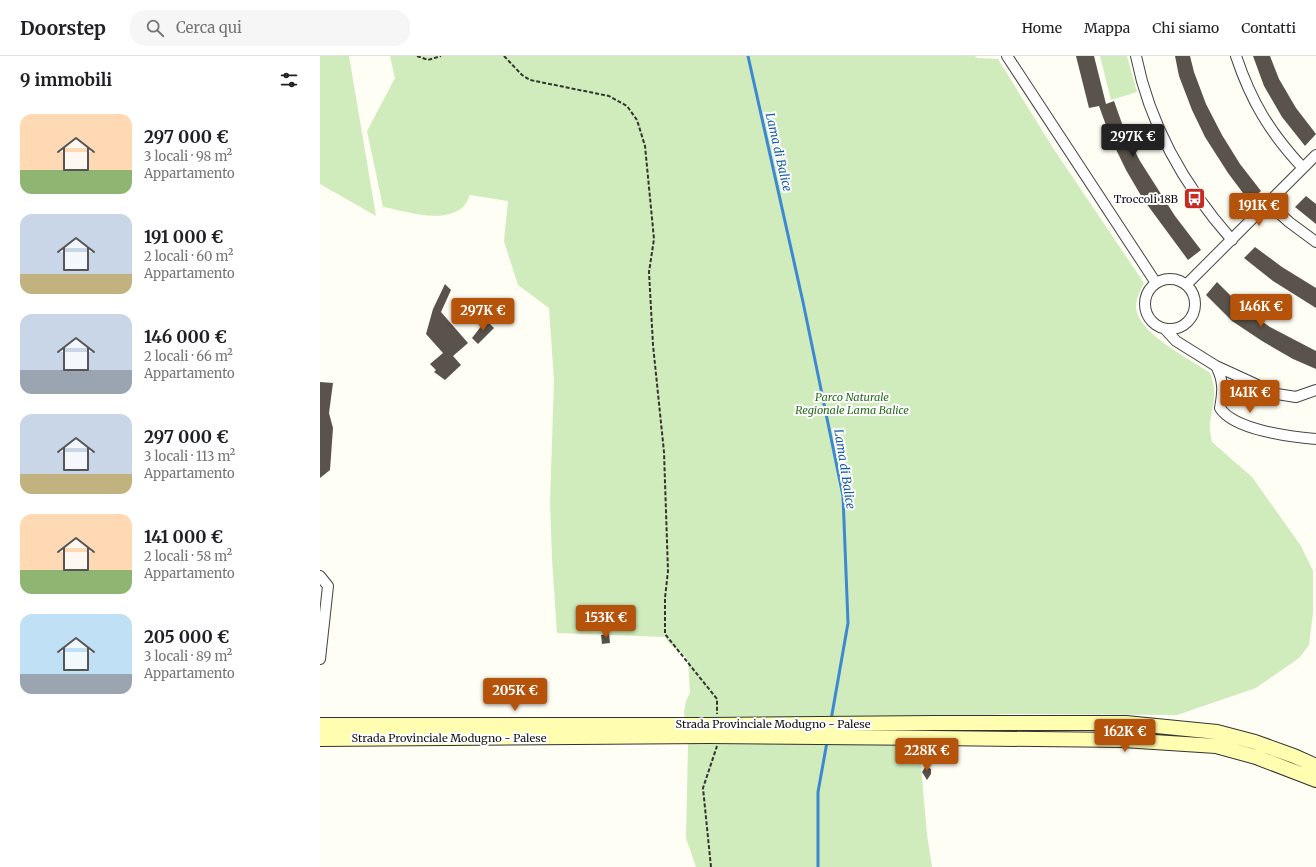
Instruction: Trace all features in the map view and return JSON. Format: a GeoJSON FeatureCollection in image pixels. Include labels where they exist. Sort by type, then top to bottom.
{"type":"FeatureCollection","features":[{"type":"Feature","properties":{"kind":"main road","name":"Strada Provinciale Modugno - Palese"},"geometry":{"type":"LineString","coordinates":[[320,739],[713,731],[935,723],[1126,723],[1217,732],[1255,742],[1316,766]]}},
{"type":"Feature","properties":{"kind":"main road","name":"Strada Provinciale Modugno - Palese"},"geometry":{"type":"LineString","coordinates":[[320,725],[713,731],[934,738],[1123,740],[1216,746],[1256,757],[1316,780]]}},
{"type":"Feature","properties":{"kind":"street"},"geometry":{"type":"LineString","coordinates":[[1007,56],[1156,283]]}},
{"type":"Feature","properties":{"kind":"street"},"geometry":{"type":"LineString","coordinates":[[1136,56],[1150,105],[1168,148],[1183,176],[1202,204],[1232,240]]}},
{"type":"Feature","properties":{"kind":"street"},"geometry":{"type":"LineString","coordinates":[[1236,56],[1246,85],[1272,133],[1303,168]]}},
{"type":"Feature","properties":{"kind":"street"},"geometry":{"type":"LineString","coordinates":[[1187,284],[1316,155]]}},
{"type":"Feature","properties":{"kind":"street"},"geometry":{"type":"LineString","coordinates":[[1268,203],[1289,222],[1316,242]]}},
{"type":"Feature","properties":{"kind":"street"},"geometry":{"type":"LineString","coordinates":[[1170,278],[1177,279],[1187,284],[1193,294],[1195,302],[1192,316],[1181,327],[1166,329],[1158,326],[1151,320],[1146,309],[1146,297],[1149,289],[1156,283],[1170,278]]}},
{"type":"Feature","properties":{"kind":"street"},"geometry":{"type":"LineString","coordinates":[[1166,329],[1176,342],[1216,366],[1277,394],[1296,397],[1316,390]]}},
{"type":"Feature","properties":{"kind":"street"},"geometry":{"type":"LineString","coordinates":[[1216,366],[1221,376],[1224,391],[1220,408],[1225,416],[1271,434],[1316,438]]}},
{"type":"Feature","properties":{"kind":"street"},"geometry":{"type":"LineString","coordinates":[[320,576],[328,586],[320,659]]}},
{"type":"Feature","properties":{"kind":"path"},"geometry":{"type":"LineString","coordinates":[[416,56],[428,60],[441,56]]}},
{"type":"Feature","properties":{"kind":"path"},"geometry":{"type":"LineString","coordinates":[[504,56],[522,75],[530,80],[609,96],[627,106],[637,120],[645,146],[653,213],[654,239],[649,272],[653,345],[664,452],[668,571],[665,598],[665,634],[717,699],[713,731],[716,749],[703,788],[711,867]]}},
{"type":"Feature","properties":{"kind":"green space"},"geometry":{"type":"Polygon","coordinates":[[[320,56],[349,56],[376,216],[320,184],[320,56]]]}},
{"type":"Feature","properties":{"kind":"green space","name":"Parco Naturale Regionale Lama Balice"},"geometry":{"type":"Polygon","coordinates":[[[390,56],[975,56],[977,58],[998,59],[1053,148],[1144,283],[1136,303],[1138,315],[1143,324],[1159,340],[1210,373],[1214,386],[1210,425],[1212,442],[1252,477],[1301,546],[1313,571],[1313,613],[1309,645],[1299,658],[1256,688],[1177,715],[1006,714],[917,719],[927,835],[932,867],[696,867],[686,838],[688,746],[684,712],[686,701],[690,693],[688,661],[685,656],[669,643],[665,637],[557,633],[550,501],[554,380],[549,308],[518,285],[504,241],[508,201],[470,195],[466,204],[462,208],[453,213],[434,216],[383,207],[367,131],[395,78],[390,56]]]}},
{"type":"Feature","properties":{"kind":"green space"},"geometry":{"type":"Polygon","coordinates":[[[1100,56],[1127,56],[1137,92],[1111,100],[1100,56]]]}},
{"type":"Feature","properties":{"kind":"building"},"geometry":{"type":"Polygon","coordinates":[[[1076,56],[1094,56],[1106,104],[1114,101],[1125,132],[1140,161],[1175,216],[1201,250],[1188,260],[1143,199],[1126,170],[1111,139],[1099,106],[1089,108],[1076,56]]]}},
{"type":"Feature","properties":{"kind":"building"},"geometry":{"type":"Polygon","coordinates":[[[1175,56],[1190,56],[1194,72],[1206,104],[1222,135],[1240,164],[1261,191],[1249,201],[1228,173],[1205,137],[1192,110],[1179,76],[1175,56]]]}},
{"type":"Feature","properties":{"kind":"building"},"geometry":{"type":"Polygon","coordinates":[[[1253,56],[1270,56],[1279,79],[1296,108],[1316,134],[1305,146],[1282,117],[1264,86],[1253,56]]]}},
{"type":"Feature","properties":{"kind":"building"},"geometry":{"type":"Polygon","coordinates":[[[1306,196],[1316,204],[1316,224],[1295,207],[1306,196]]]}},
{"type":"Feature","properties":{"kind":"building"},"geometry":{"type":"Polygon","coordinates":[[[1255,247],[1282,267],[1316,288],[1316,308],[1273,281],[1244,258],[1255,247]]]}},
{"type":"Feature","properties":{"kind":"building"},"geometry":{"type":"Polygon","coordinates":[[[1217,282],[1242,307],[1270,327],[1316,351],[1316,369],[1293,359],[1232,321],[1206,295],[1217,282]]]}},
{"type":"Feature","properties":{"kind":"building"},"geometry":{"type":"Polygon","coordinates":[[[445,284],[451,290],[441,312],[468,343],[453,356],[461,365],[445,380],[434,372],[436,370],[430,364],[443,353],[426,334],[433,309],[445,284]]]}},
{"type":"Feature","properties":{"kind":"building"},"geometry":{"type":"Polygon","coordinates":[[[486,320],[494,328],[478,344],[472,338],[486,320]]]}},
{"type":"Feature","properties":{"kind":"building"},"geometry":{"type":"Polygon","coordinates":[[[320,382],[333,383],[329,413],[333,428],[330,470],[320,478],[320,382]]]}},
{"type":"Feature","properties":{"kind":"building"},"geometry":{"type":"Polygon","coordinates":[[[609,634],[610,643],[602,644],[601,635],[609,634]]]}},
{"type":"Feature","properties":{"kind":"building"},"geometry":{"type":"Polygon","coordinates":[[[926,766],[931,769],[931,774],[927,780],[922,772],[926,766]]]}},
{"type":"Feature","properties":{"kind":"waterway","name":"Lama di Balice"},"geometry":{"type":"LineString","coordinates":[[748,56],[803,302],[843,496],[848,623],[831,720]]}},
{"type":"Feature","properties":{"kind":"waterway","name":"Lama di Balice"},"geometry":{"type":"LineString","coordinates":[[818,867],[818,792],[827,742]]}},
{"type":"Feature","properties":{"kind":"place","name":"Troccoli 18B"},"geometry":{"type":"Point","coordinates":[1194,199]}}]}
